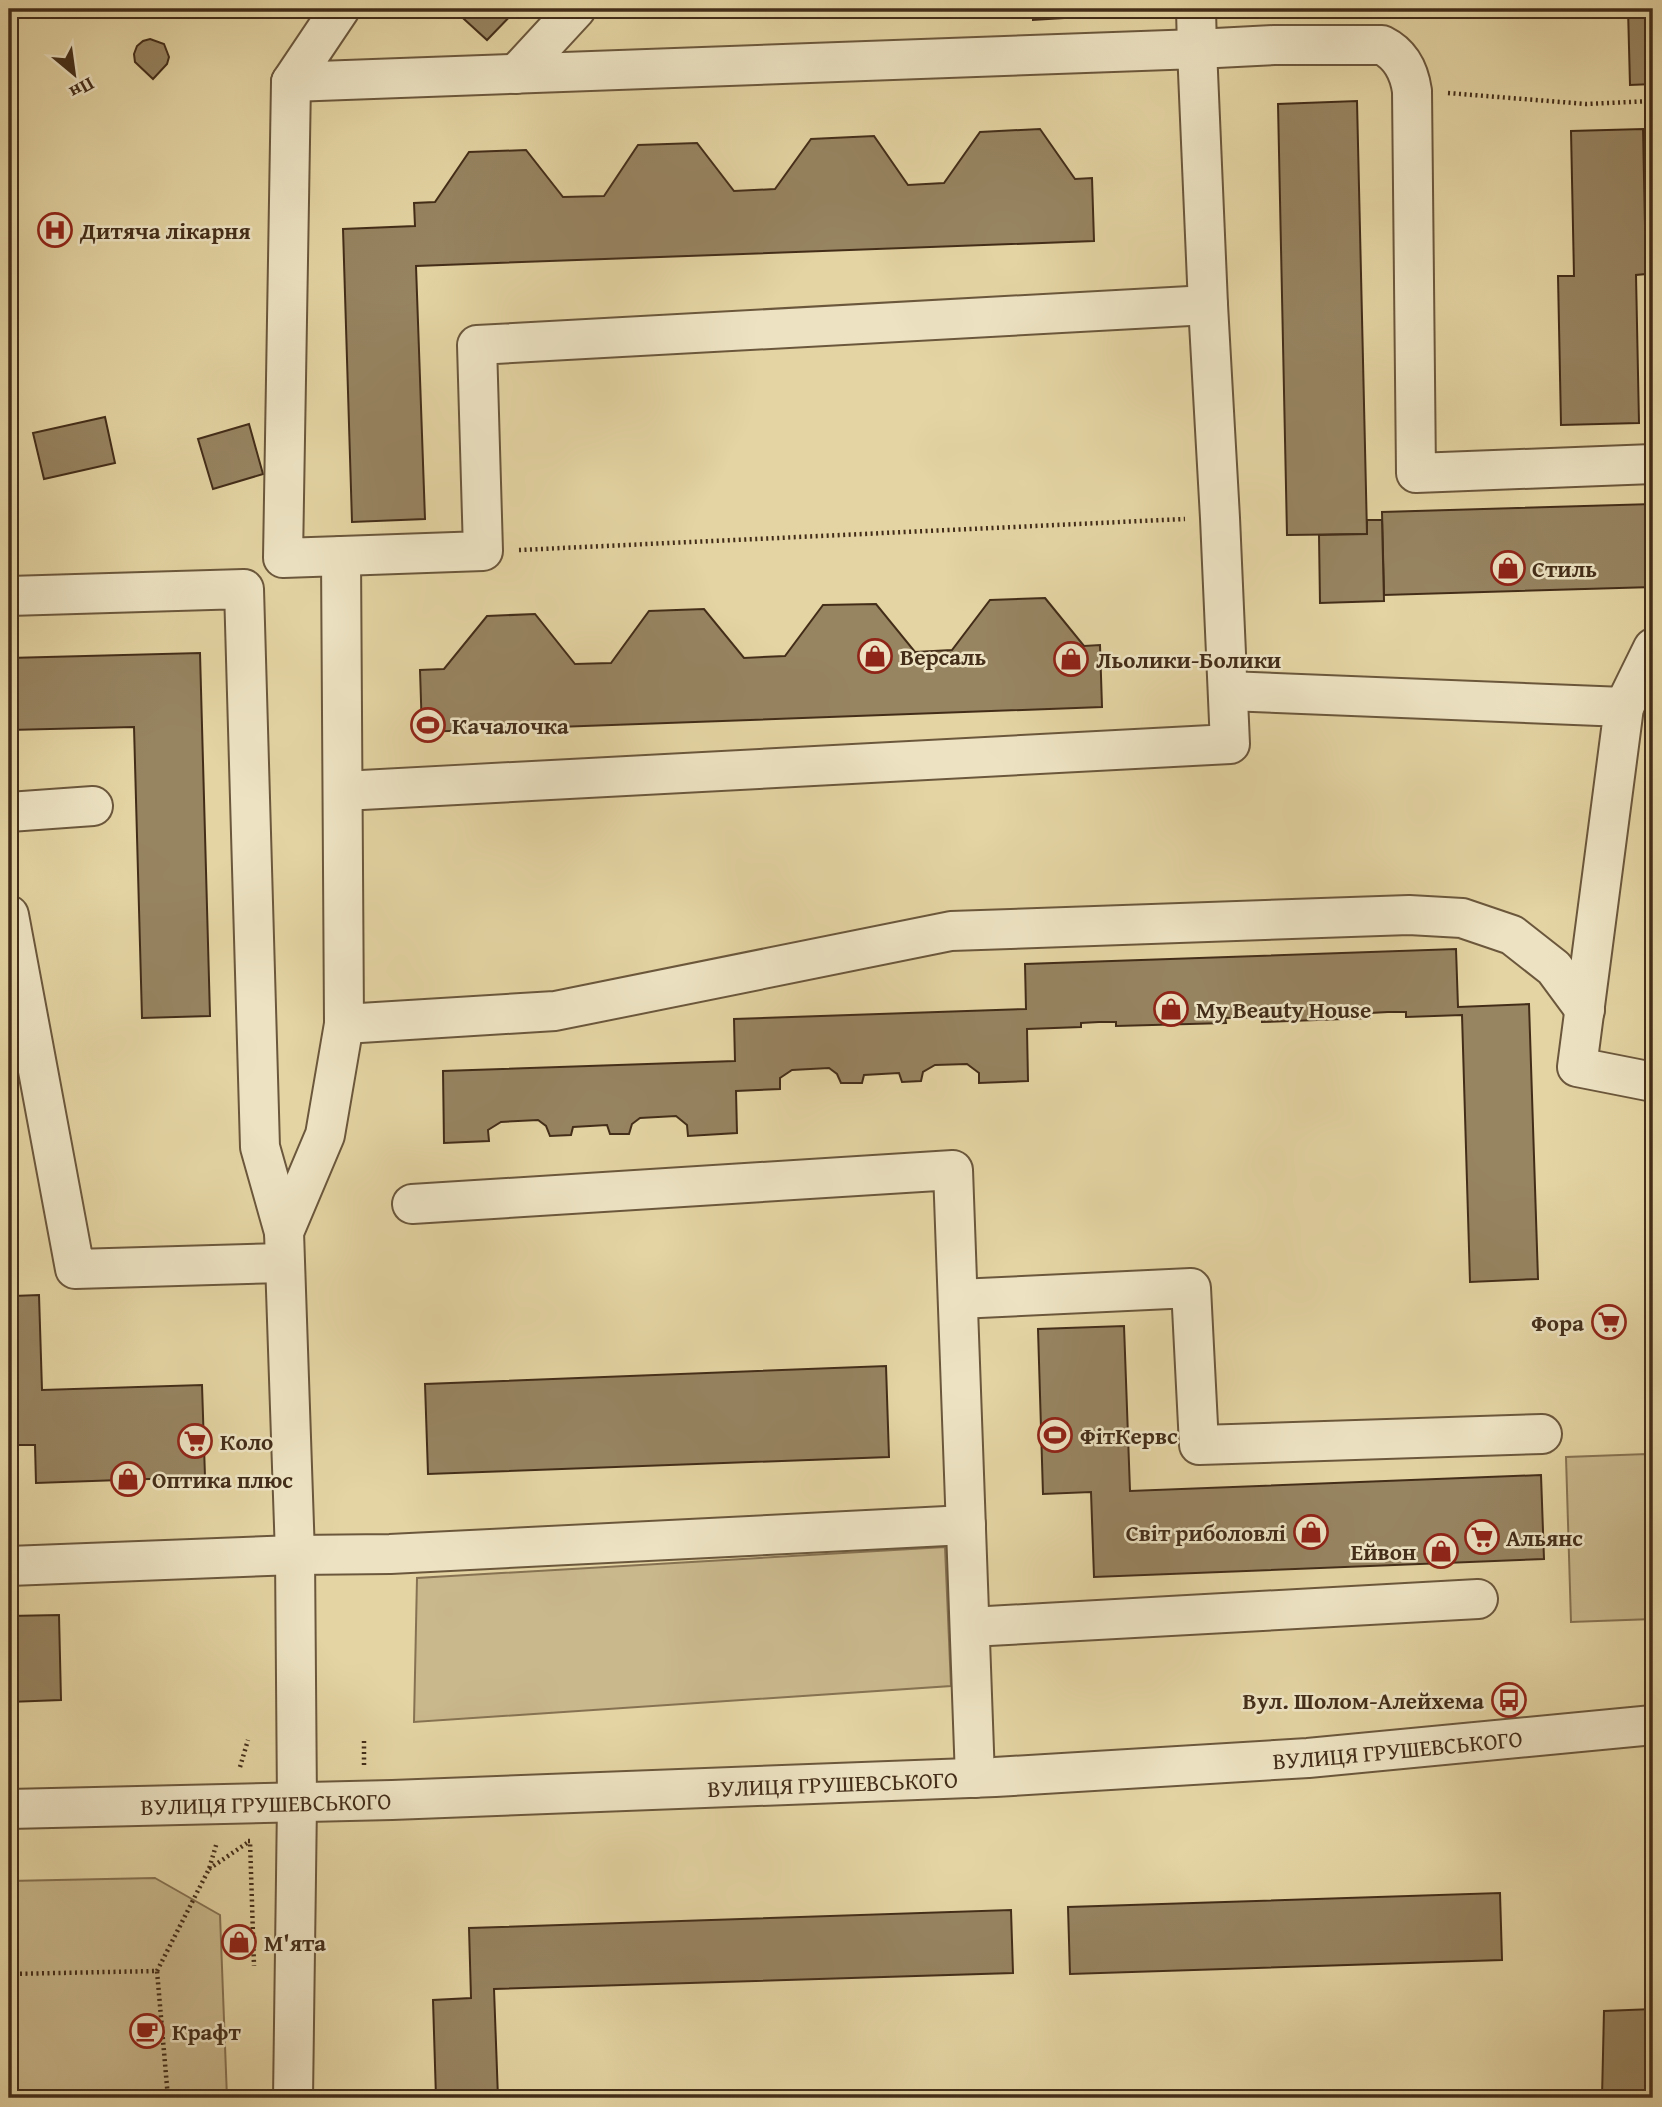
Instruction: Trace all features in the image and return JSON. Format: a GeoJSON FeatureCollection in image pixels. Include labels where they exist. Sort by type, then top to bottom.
{"type":"FeatureCollection","features":[{"type":"Feature","properties":{"kind":"street"},"geometry":{"type":"LineString","coordinates":[[340,9],[291,82],[283,558],[483,551],[477,345],[1208,305]]}},
{"type":"Feature","properties":{"kind":"street"},"geometry":{"type":"LineString","coordinates":[[516,74],[576,9]]}},
{"type":"Feature","properties":{"kind":"street"},"geometry":{"type":"LineString","coordinates":[[343,790],[1230,744],[1196,9]]}},
{"type":"Feature","properties":{"kind":"street"},"geometry":{"type":"LineString","coordinates":[[291,82],[1274,44],[1382,45],[1391,49],[1401,59],[1408,72],[1412,91],[1416,474],[1653,464]]}},
{"type":"Feature","properties":{"kind":"street"},"geometry":{"type":"LineString","coordinates":[[284,1247],[326,1135],[344,1024],[341,556]]}},
{"type":"Feature","properties":{"kind":"street"},"geometry":{"type":"LineString","coordinates":[[9,596],[244,589],[260,1147],[284,1247],[295,1555],[297,1803],[293,2098]]}},
{"type":"Feature","properties":{"kind":"street"},"geometry":{"type":"LineString","coordinates":[[1653,648],[1624,707],[1577,1067],[1653,1082]]}},
{"type":"Feature","properties":{"kind":"street"},"geometry":{"type":"LineString","coordinates":[[1228,691],[1624,707]]}},
{"type":"Feature","properties":{"kind":"street"},"geometry":{"type":"LineString","coordinates":[[9,812],[93,806]]}},
{"type":"Feature","properties":{"kind":"street"},"geometry":{"type":"LineString","coordinates":[[9,915],[75,1269],[284,1247]]}},
{"type":"Feature","properties":{"kind":"street"},"geometry":{"type":"LineString","coordinates":[[344,1024],[555,1012],[951,931],[1409,915],[1462,918],[1512,935],[1554,968],[1585,1010]]}},
{"type":"Feature","properties":{"kind":"street"},"geometry":{"type":"LineString","coordinates":[[412,1204],[953,1170],[975,1778]]}},
{"type":"Feature","properties":{"kind":"street"},"geometry":{"type":"LineString","coordinates":[[958,1299],[1191,1288],[1199,1445],[1542,1434]]}},
{"type":"Feature","properties":{"kind":"street"},"geometry":{"type":"LineString","coordinates":[[9,1566],[390,1554],[966,1525]]}},
{"type":"Feature","properties":{"kind":"street"},"geometry":{"type":"LineString","coordinates":[[970,1627],[1478,1599]]}},
{"type":"Feature","properties":{"kind":"street","name":"ВУЛИЦЯ ГРУШЕВСЬКОГО"},"geometry":{"type":"LineString","coordinates":[[9,1809],[228,1822],[297,1803],[975,1778],[1308,1758],[1653,1725]]}},
{"type":"Feature","properties":{"kind":"path"},"geometry":{"type":"LineString","coordinates":[[1412,91],[1586,104],[1653,101]]}},
{"type":"Feature","properties":{"kind":"path"},"geometry":{"type":"LineString","coordinates":[[483,551],[1220,518]]}},
{"type":"Feature","properties":{"kind":"path"},"geometry":{"type":"LineString","coordinates":[[167,2098],[157,1971],[209,1869],[218,1840],[228,1822],[248,1740]]}},
{"type":"Feature","properties":{"kind":"path"},"geometry":{"type":"LineString","coordinates":[[207,1840],[218,1840]]}},
{"type":"Feature","properties":{"kind":"path"},"geometry":{"type":"LineString","coordinates":[[239,1841],[250,1841],[254,1976]]}},
{"type":"Feature","properties":{"kind":"path"},"geometry":{"type":"LineString","coordinates":[[9,1974],[157,1971]]}},
{"type":"Feature","properties":{"kind":"shaded area"},"geometry":{"type":"Polygon","coordinates":[[[1647,1454],[1653,1619],[1571,1622],[1566,1457],[1647,1454]]]}},
{"type":"Feature","properties":{"kind":"shaded area"},"geometry":{"type":"Polygon","coordinates":[[[945,1547],[951,1686],[414,1722],[417,1578],[945,1547]]]}},
{"type":"Feature","properties":{"kind":"shaded area"},"geometry":{"type":"Polygon","coordinates":[[[155,1878],[220,1915],[227,2098],[9,2098],[9,1881],[155,1878]]]}},
{"type":"Feature","properties":{"kind":"building"},"geometry":{"type":"Polygon","coordinates":[[[453,9],[517,9],[487,40],[453,9]]]}},
{"type":"Feature","properties":{"kind":"building"},"geometry":{"type":"Polygon","coordinates":[[[1033,9],[1096,9],[1096,16],[1033,20],[1033,9]]]}},
{"type":"Feature","properties":{"kind":"building"},"geometry":{"type":"Polygon","coordinates":[[[1628,9],[1653,9],[1653,84],[1630,85],[1628,9]]]}},
{"type":"Feature","properties":{"kind":"building"},"geometry":{"type":"Polygon","coordinates":[[[150,39],[164,44],[169,57],[167,64],[153,79],[135,62],[134,54],[137,46],[150,39]]]}},
{"type":"Feature","properties":{"kind":"building"},"geometry":{"type":"Polygon","coordinates":[[[1357,101],[1367,534],[1287,535],[1278,104],[1357,101]]]}},
{"type":"Feature","properties":{"kind":"building"},"geometry":{"type":"Polygon","coordinates":[[[1040,129],[1075,179],[1092,178],[1094,241],[416,266],[425,519],[352,522],[343,229],[415,226],[414,203],[435,202],[469,152],[526,150],[563,197],[604,196],[638,145],[697,143],[734,191],[775,189],[811,139],[874,136],[908,185],[944,183],[980,132],[1040,129]]]}},
{"type":"Feature","properties":{"kind":"building"},"geometry":{"type":"Polygon","coordinates":[[[1643,129],[1646,274],[1636,275],[1639,423],[1561,425],[1558,276],[1574,276],[1571,131],[1643,129]]]}},
{"type":"Feature","properties":{"kind":"building"},"geometry":{"type":"Polygon","coordinates":[[[105,417],[115,463],[44,479],[33,433],[105,417]]]}},
{"type":"Feature","properties":{"kind":"building"},"geometry":{"type":"Polygon","coordinates":[[[249,424],[263,474],[213,489],[198,439],[249,424]]]}},
{"type":"Feature","properties":{"kind":"building"},"geometry":{"type":"Polygon","coordinates":[[[1653,504],[1653,587],[1384,595],[1382,512],[1653,504]]]}},
{"type":"Feature","properties":{"kind":"building"},"geometry":{"type":"Polygon","coordinates":[[[1367,520],[1382,520],[1384,601],[1320,603],[1319,535],[1367,534],[1367,520]]]}},
{"type":"Feature","properties":{"kind":"building"},"geometry":{"type":"Polygon","coordinates":[[[1045,598],[1084,646],[1100,645],[1102,707],[422,732],[420,670],[444,669],[487,616],[535,614],[575,664],[611,663],[649,611],[704,609],[744,658],[785,656],[823,605],[876,604],[915,652],[952,650],[990,600],[1045,598]]]}},
{"type":"Feature","properties":{"kind":"building"},"geometry":{"type":"Polygon","coordinates":[[[200,653],[210,1016],[142,1018],[134,727],[9,730],[9,658],[200,653]]]}},
{"type":"Feature","properties":{"kind":"building"},"geometry":{"type":"Polygon","coordinates":[[[1456,949],[1458,1007],[1529,1004],[1538,1279],[1470,1282],[1462,1015],[1406,1017],[1406,1012],[1388,1012],[1370,1013],[1370,1018],[1262,1022],[1262,1017],[1225,1018],[1226,1023],[1116,1026],[1116,1022],[1099,1022],[1081,1023],[1081,1027],[1027,1029],[1028,1081],[979,1083],[979,1073],[967,1064],[935,1065],[923,1072],[921,1081],[902,1082],[899,1073],[864,1075],[862,1083],[841,1083],[837,1074],[829,1068],[792,1070],[780,1078],[780,1089],[736,1091],[737,1133],[688,1136],[687,1125],[676,1116],[640,1118],[632,1124],[629,1134],[610,1134],[607,1125],[573,1127],[571,1135],[550,1136],[546,1126],[538,1120],[501,1122],[488,1130],[489,1141],[444,1143],[443,1071],[735,1061],[734,1019],[1026,1009],[1025,964],[1456,949]]]}},
{"type":"Feature","properties":{"kind":"building"},"geometry":{"type":"Polygon","coordinates":[[[9,1151],[13,1296],[39,1295],[42,1390],[202,1385],[205,1477],[36,1483],[35,1445],[9,1445],[9,1151]]]}},
{"type":"Feature","properties":{"kind":"building"},"geometry":{"type":"Polygon","coordinates":[[[1124,1326],[1130,1491],[1541,1475],[1544,1559],[1094,1577],[1091,1492],[1043,1494],[1038,1329],[1124,1326]]]}},
{"type":"Feature","properties":{"kind":"building"},"geometry":{"type":"Polygon","coordinates":[[[886,1366],[889,1457],[428,1474],[425,1384],[886,1366]]]}},
{"type":"Feature","properties":{"kind":"building"},"geometry":{"type":"Polygon","coordinates":[[[59,1615],[61,1700],[9,1702],[9,1616],[59,1615]]]}},
{"type":"Feature","properties":{"kind":"building"},"geometry":{"type":"Polygon","coordinates":[[[1500,1893],[1502,1960],[1070,1974],[1068,1907],[1500,1893]]]}},
{"type":"Feature","properties":{"kind":"building"},"geometry":{"type":"Polygon","coordinates":[[[1011,1910],[1013,1973],[494,1989],[498,2098],[436,2098],[433,2000],[471,1998],[469,1928],[1011,1910]]]}},
{"type":"Feature","properties":{"kind":"building"},"geometry":{"type":"Polygon","coordinates":[[[1653,2009],[1653,2098],[1602,2098],[1604,2011],[1653,2009]]]}},
{"type":"Feature","properties":{"kind":"place","name":"Дитяча лікарня"},"geometry":{"type":"Point","coordinates":[55,230]}},
{"type":"Feature","properties":{"kind":"place","name":"Стиль"},"geometry":{"type":"Point","coordinates":[1508,568]}},
{"type":"Feature","properties":{"kind":"place","name":"Версаль"},"geometry":{"type":"Point","coordinates":[875,656]}},
{"type":"Feature","properties":{"kind":"place","name":"Льолики-Болики"},"geometry":{"type":"Point","coordinates":[1071,659]}},
{"type":"Feature","properties":{"kind":"place","name":"Качалочка"},"geometry":{"type":"Point","coordinates":[428,725]}},
{"type":"Feature","properties":{"kind":"place","name":"My Beauty House"},"geometry":{"type":"Point","coordinates":[1171,1009]}},
{"type":"Feature","properties":{"kind":"place","name":"Фора"},"geometry":{"type":"Point","coordinates":[1609,1322]}},
{"type":"Feature","properties":{"kind":"place","name":"ФітКервс"},"geometry":{"type":"Point","coordinates":[1055,1435]}},
{"type":"Feature","properties":{"kind":"place","name":"Коло"},"geometry":{"type":"Point","coordinates":[195,1441]}},
{"type":"Feature","properties":{"kind":"place","name":"Оптика плюс"},"geometry":{"type":"Point","coordinates":[128,1479]}},
{"type":"Feature","properties":{"kind":"place","name":"Світ риболовлі"},"geometry":{"type":"Point","coordinates":[1311,1532]}},
{"type":"Feature","properties":{"kind":"place","name":"Альянс"},"geometry":{"type":"Point","coordinates":[1482,1537]}},
{"type":"Feature","properties":{"kind":"place","name":"Ейвон"},"geometry":{"type":"Point","coordinates":[1441,1551]}},
{"type":"Feature","properties":{"kind":"place","name":"Вул. Шолом-Алейхема"},"geometry":{"type":"Point","coordinates":[1509,1700]}},
{"type":"Feature","properties":{"kind":"place","name":"М'ята"},"geometry":{"type":"Point","coordinates":[239,1942]}},
{"type":"Feature","properties":{"kind":"place","name":"Крафт"},"geometry":{"type":"Point","coordinates":[147,2031]}}]}
